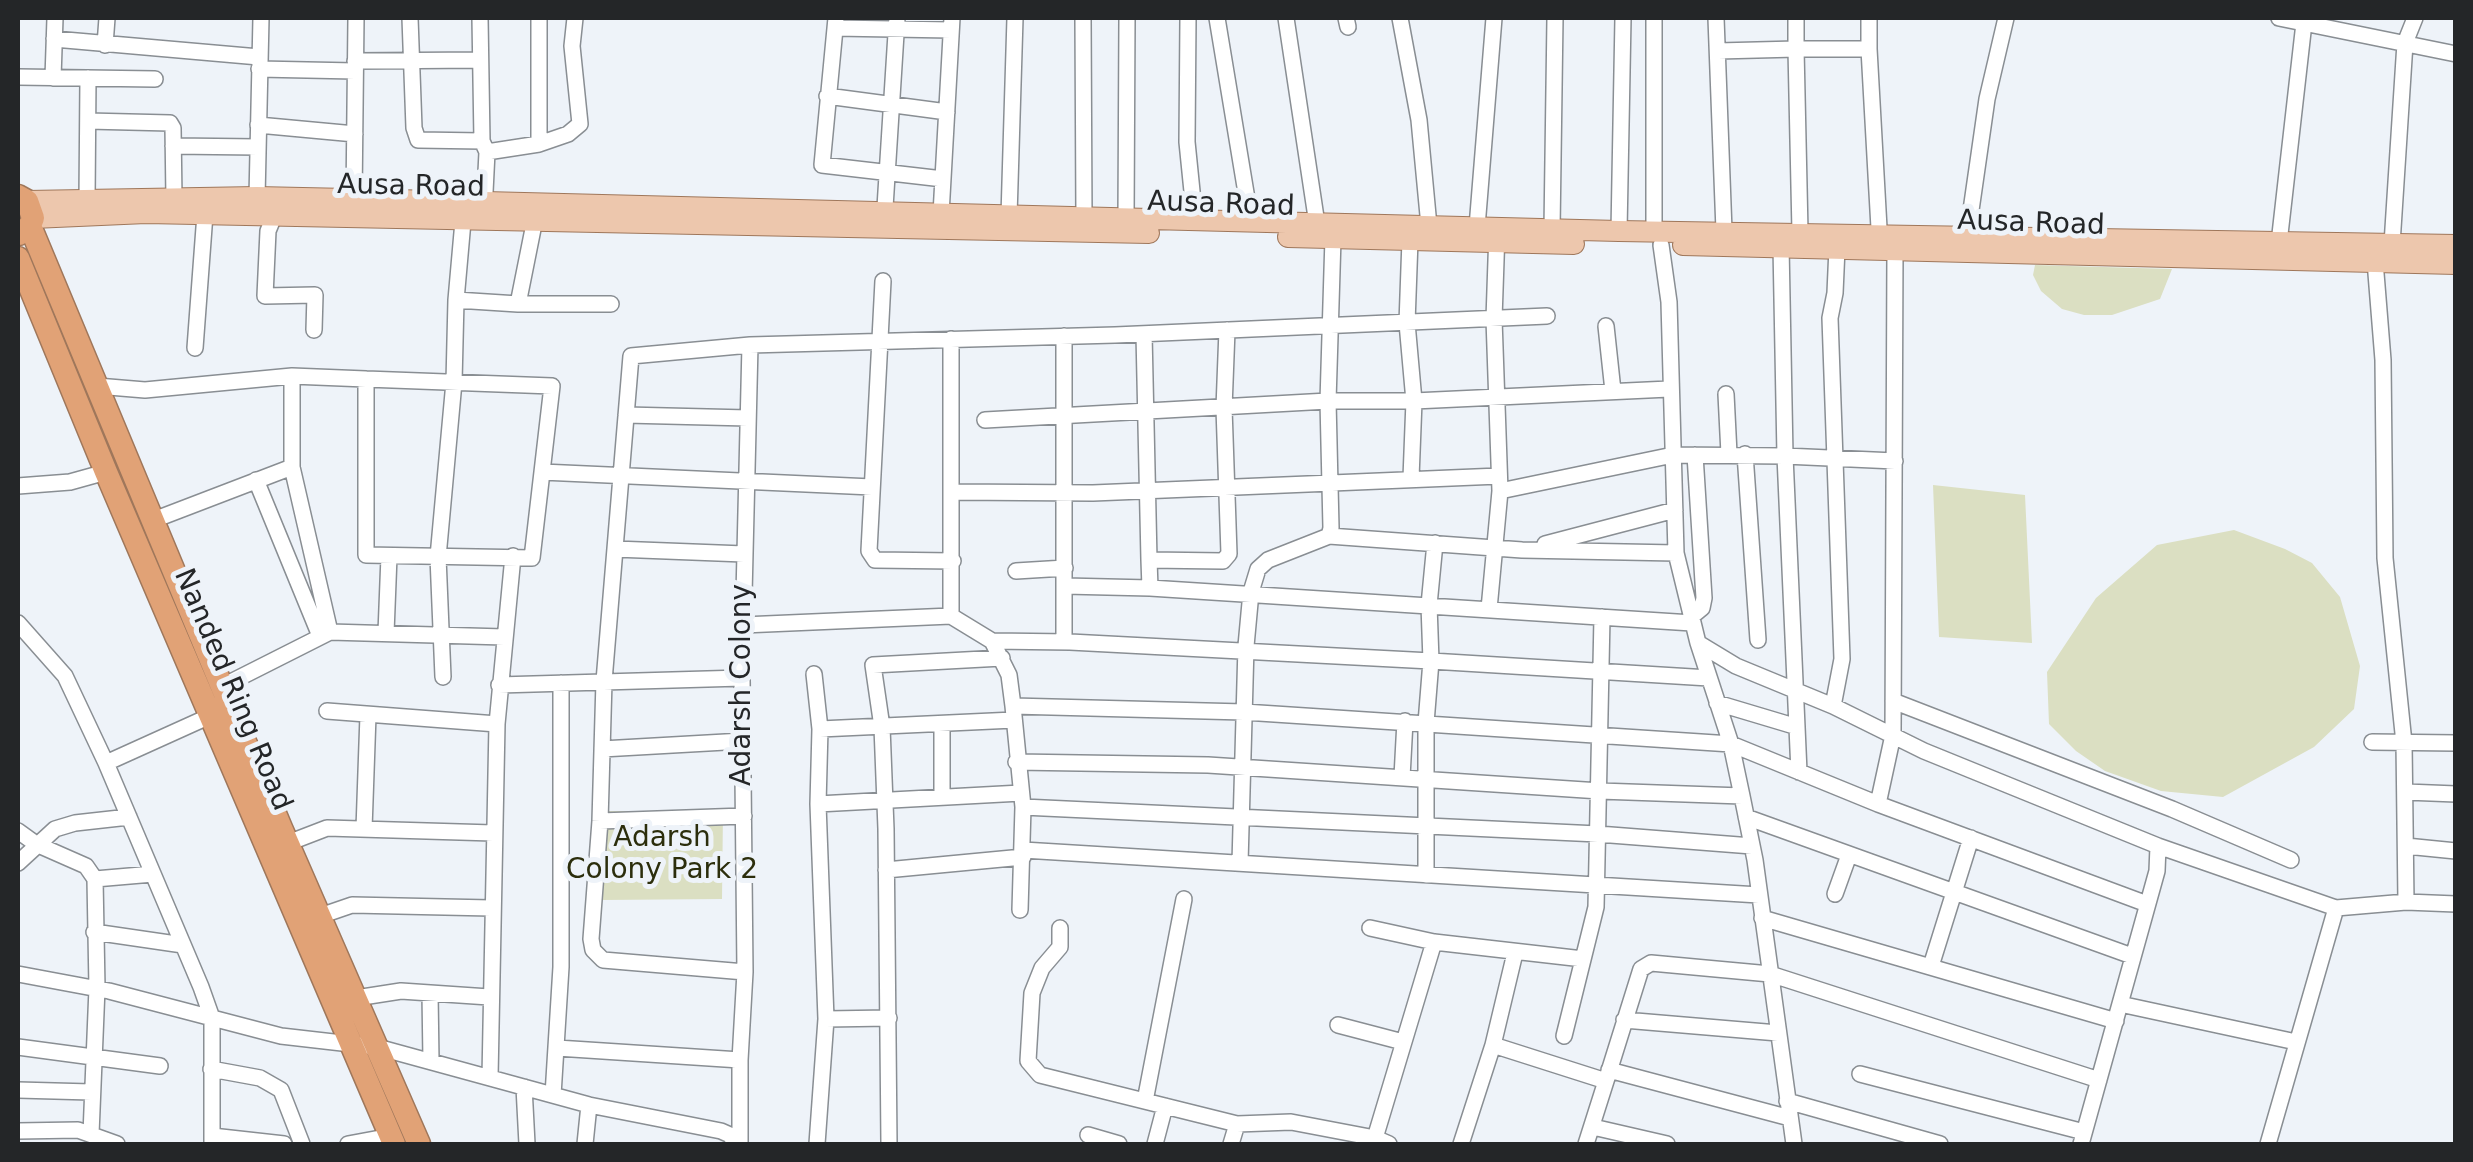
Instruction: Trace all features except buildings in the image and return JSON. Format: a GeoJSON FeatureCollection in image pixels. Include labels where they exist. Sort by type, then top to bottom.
{"type":"FeatureCollection","features":[{"type":"Feature","properties":{"kind":"highway"},"geometry":{"type":"LineString","coordinates":[[25,215],[151,522],[419,1144]]}},
{"type":"Feature","properties":{"kind":"highway","name":"Nanded Ring Road"},"geometry":{"type":"LineString","coordinates":[[20,271],[393,1140]]}},
{"type":"Feature","properties":{"kind":"main road"},"geometry":{"type":"LineString","coordinates":[[25,215],[87,200],[354,199],[474,209],[884,222],[941,214],[1251,223],[1325,231],[1429,226],[1490,232],[1618,231],[1658,238],[1724,231],[1800,232],[1884,244],[2456,245]]}},
{"type":"Feature","properties":{"kind":"main road","name":"Ausa Road"},"geometry":{"type":"LineString","coordinates":[[25,215],[474,209],[535,218],[1325,231],[1410,240],[1490,232],[1837,248],[1884,244]]}},
{"type":"Feature","properties":{"kind":"main road","name":"Ausa Road"},"geometry":{"type":"LineString","coordinates":[[1966,243],[2456,264]]}},
{"type":"Feature","properties":{"kind":"street"},"geometry":{"type":"LineString","coordinates":[[53,78],[55,18]]}},
{"type":"Feature","properties":{"kind":"street"},"geometry":{"type":"LineString","coordinates":[[106,18],[106,45]]}},
{"type":"Feature","properties":{"kind":"street"},"geometry":{"type":"LineString","coordinates":[[257,198],[261,18]]}},
{"type":"Feature","properties":{"kind":"street"},"geometry":{"type":"LineString","coordinates":[[354,199],[356,18]]}},
{"type":"Feature","properties":{"kind":"street"},"geometry":{"type":"LineString","coordinates":[[410,18],[414,128],[418,140],[485,146],[539,144],[568,134],[580,124],[572,46],[575,18]]}},
{"type":"Feature","properties":{"kind":"street"},"geometry":{"type":"LineString","coordinates":[[443,677],[438,556],[454,382],[456,300],[485,146],[480,18]]}},
{"type":"Feature","properties":{"kind":"street"},"geometry":{"type":"LineString","coordinates":[[539,18],[539,144]]}},
{"type":"Feature","properties":{"kind":"street"},"geometry":{"type":"LineString","coordinates":[[1009,216],[1015,18]]}},
{"type":"Feature","properties":{"kind":"street"},"geometry":{"type":"LineString","coordinates":[[1083,18],[1084,218]]}},
{"type":"Feature","properties":{"kind":"street"},"geometry":{"type":"LineString","coordinates":[[1126,219],[1127,18]]}},
{"type":"Feature","properties":{"kind":"street"},"geometry":{"type":"LineString","coordinates":[[1188,18],[1187,142],[1195,221]]}},
{"type":"Feature","properties":{"kind":"street"},"geometry":{"type":"LineString","coordinates":[[1217,18],[1251,223]]}},
{"type":"Feature","properties":{"kind":"street"},"geometry":{"type":"LineString","coordinates":[[1286,18],[1325,231],[1332,326],[1329,536]]}},
{"type":"Feature","properties":{"kind":"street"},"geometry":{"type":"LineString","coordinates":[[1400,18],[1418,120],[1429,226]]}},
{"type":"Feature","properties":{"kind":"street"},"geometry":{"type":"LineString","coordinates":[[1489,609],[1500,483],[1490,232],[1494,18]]}},
{"type":"Feature","properties":{"kind":"street"},"geometry":{"type":"LineString","coordinates":[[1552,229],[1555,18]]}},
{"type":"Feature","properties":{"kind":"street"},"geometry":{"type":"LineString","coordinates":[[1618,231],[1623,18]]}},
{"type":"Feature","properties":{"kind":"street"},"geometry":{"type":"LineString","coordinates":[[1654,18],[1658,238],[1669,302],[1676,553],[1691,620],[1731,744],[1752,846],[1794,1144]]}},
{"type":"Feature","properties":{"kind":"street"},"geometry":{"type":"LineString","coordinates":[[1716,18],[1724,231]]}},
{"type":"Feature","properties":{"kind":"street"},"geometry":{"type":"LineString","coordinates":[[1796,18],[1800,232]]}},
{"type":"Feature","properties":{"kind":"street"},"geometry":{"type":"LineString","coordinates":[[1869,18],[1895,460],[1893,735],[1878,804]]}},
{"type":"Feature","properties":{"kind":"street"},"geometry":{"type":"LineString","coordinates":[[1966,243],[1986,99],[2006,18]]}},
{"type":"Feature","properties":{"kind":"street"},"geometry":{"type":"LineString","coordinates":[[2280,18],[2456,54]]}},
{"type":"Feature","properties":{"kind":"street"},"geometry":{"type":"LineString","coordinates":[[2392,244],[2405,44],[2415,18]]}},
{"type":"Feature","properties":{"kind":"street"},"geometry":{"type":"LineString","coordinates":[[941,214],[952,24],[836,22],[822,165],[943,179]]}},
{"type":"Feature","properties":{"kind":"street"},"geometry":{"type":"LineString","coordinates":[[2279,242],[2304,23]]}},
{"type":"Feature","properties":{"kind":"street"},"geometry":{"type":"LineString","coordinates":[[884,222],[896,24]]}},
{"type":"Feature","properties":{"kind":"street"},"geometry":{"type":"LineString","coordinates":[[54,39],[259,63],[355,66],[480,60]]}},
{"type":"Feature","properties":{"kind":"street"},"geometry":{"type":"LineString","coordinates":[[1718,51],[1869,50]]}},
{"type":"Feature","properties":{"kind":"street"},"geometry":{"type":"LineString","coordinates":[[18,77],[155,79]]}},
{"type":"Feature","properties":{"kind":"street"},"geometry":{"type":"LineString","coordinates":[[87,200],[88,78]]}},
{"type":"Feature","properties":{"kind":"street"},"geometry":{"type":"LineString","coordinates":[[827,96],[946,112]]}},
{"type":"Feature","properties":{"kind":"street"},"geometry":{"type":"LineString","coordinates":[[88,121],[166,122],[173,128],[174,198]]}},
{"type":"Feature","properties":{"kind":"street"},"geometry":{"type":"LineString","coordinates":[[258,124],[355,134]]}},
{"type":"Feature","properties":{"kind":"street"},"geometry":{"type":"LineString","coordinates":[[173,146],[258,148]]}},
{"type":"Feature","properties":{"kind":"street"},"geometry":{"type":"LineString","coordinates":[[195,348],[205,214]]}},
{"type":"Feature","properties":{"kind":"street"},"geometry":{"type":"LineString","coordinates":[[275,214],[268,231],[265,296],[314,295],[314,330]]}},
{"type":"Feature","properties":{"kind":"street"},"geometry":{"type":"LineString","coordinates":[[518,304],[535,218]]}},
{"type":"Feature","properties":{"kind":"street"},"geometry":{"type":"LineString","coordinates":[[1410,240],[1407,324],[1414,401],[1411,478]]}},
{"type":"Feature","properties":{"kind":"street"},"geometry":{"type":"LineString","coordinates":[[1781,246],[1794,726],[1799,772]]}},
{"type":"Feature","properties":{"kind":"street"},"geometry":{"type":"LineString","coordinates":[[1833,706],[1842,659],[1830,318],[1837,248]]}},
{"type":"Feature","properties":{"kind":"street"},"geometry":{"type":"LineString","coordinates":[[2375,261],[2382,360],[2386,558],[2404,743],[2406,902]]}},
{"type":"Feature","properties":{"kind":"street"},"geometry":{"type":"LineString","coordinates":[[882,281],[869,551],[875,560],[953,561]]}},
{"type":"Feature","properties":{"kind":"street"},"geometry":{"type":"LineString","coordinates":[[456,300],[610,304]]}},
{"type":"Feature","properties":{"kind":"street"},"geometry":{"type":"LineString","coordinates":[[745,972],[602,960],[591,939],[600,821],[604,680],[630,356],[750,345],[1144,334],[1547,316]]}},
{"type":"Feature","properties":{"kind":"street"},"geometry":{"type":"LineString","coordinates":[[1606,326],[1612,391]]}},
{"type":"Feature","properties":{"kind":"street"},"geometry":{"type":"LineString","coordinates":[[1149,560],[1223,561],[1229,554],[1224,408],[1227,330]]}},
{"type":"Feature","properties":{"kind":"street"},"geometry":{"type":"LineString","coordinates":[[1144,334],[1150,588]]}},
{"type":"Feature","properties":{"kind":"street"},"geometry":{"type":"LineString","coordinates":[[1064,336],[1064,642]]}},
{"type":"Feature","properties":{"kind":"street"},"geometry":{"type":"LineString","coordinates":[[951,339],[951,616]]}},
{"type":"Feature","properties":{"kind":"street","name":"Adarsh Colony"},"geometry":{"type":"LineString","coordinates":[[738,1144],[745,972],[742,625],[750,345]]}},
{"type":"Feature","properties":{"kind":"street"},"geometry":{"type":"LineString","coordinates":[[97,386],[192,388],[292,376],[552,386],[532,558],[366,555],[366,379]]}},
{"type":"Feature","properties":{"kind":"street"},"geometry":{"type":"LineString","coordinates":[[292,376],[292,467],[325,634]]}},
{"type":"Feature","properties":{"kind":"street"},"geometry":{"type":"LineString","coordinates":[[985,420],[1669,388]]}},
{"type":"Feature","properties":{"kind":"street"},"geometry":{"type":"LineString","coordinates":[[1726,394],[1737,454],[1758,640]]}},
{"type":"Feature","properties":{"kind":"street"},"geometry":{"type":"LineString","coordinates":[[626,416],[748,418]]}},
{"type":"Feature","properties":{"kind":"street"},"geometry":{"type":"LineString","coordinates":[[953,492],[1065,493],[1411,478],[1500,483],[1673,455],[1895,460]]}},
{"type":"Feature","properties":{"kind":"street"},"geometry":{"type":"LineString","coordinates":[[1065,586],[1250,592],[1691,620],[1702,608],[1704,598],[1696,455]]}},
{"type":"Feature","properties":{"kind":"street"},"geometry":{"type":"LineString","coordinates":[[151,522],[292,467]]}},
{"type":"Feature","properties":{"kind":"street"},"geometry":{"type":"LineString","coordinates":[[18,486],[70,482],[106,472]]}},
{"type":"Feature","properties":{"kind":"street"},"geometry":{"type":"LineString","coordinates":[[542,472],[872,487]]}},
{"type":"Feature","properties":{"kind":"street"},"geometry":{"type":"LineString","coordinates":[[256,480],[325,634]]}},
{"type":"Feature","properties":{"kind":"street"},"geometry":{"type":"LineString","coordinates":[[1522,550],[1676,510]]}},
{"type":"Feature","properties":{"kind":"street"},"geometry":{"type":"LineString","coordinates":[[1240,863],[1250,592],[1258,570],[1268,560],[1329,536],[1522,550],[1676,553]]}},
{"type":"Feature","properties":{"kind":"street"},"geometry":{"type":"LineString","coordinates":[[1426,875],[1429,605],[1435,543]]}},
{"type":"Feature","properties":{"kind":"street"},"geometry":{"type":"LineString","coordinates":[[615,549],[744,554]]}},
{"type":"Feature","properties":{"kind":"street"},"geometry":{"type":"LineString","coordinates":[[386,634],[390,556]]}},
{"type":"Feature","properties":{"kind":"street"},"geometry":{"type":"LineString","coordinates":[[490,1077],[497,724],[513,556]]}},
{"type":"Feature","properties":{"kind":"street"},"geometry":{"type":"LineString","coordinates":[[1016,571],[1065,568]]}},
{"type":"Feature","properties":{"kind":"street"},"geometry":{"type":"LineString","coordinates":[[742,625],[951,616],[992,642],[1009,675],[1014,713],[1022,800],[1020,910]]}},
{"type":"Feature","properties":{"kind":"street"},"geometry":{"type":"LineString","coordinates":[[1564,1036],[1596,907],[1602,617]]}},
{"type":"Feature","properties":{"kind":"street"},"geometry":{"type":"LineString","coordinates":[[18,623],[65,676],[106,763],[212,1018],[212,1140],[284,1144]]}},
{"type":"Feature","properties":{"kind":"street"},"geometry":{"type":"LineString","coordinates":[[224,686],[325,634],[504,637]]}},
{"type":"Feature","properties":{"kind":"street"},"geometry":{"type":"LineString","coordinates":[[992,642],[1246,650],[1710,678]]}},
{"type":"Feature","properties":{"kind":"street"},"geometry":{"type":"LineString","coordinates":[[1698,643],[1736,666],[2158,846],[2336,908],[2406,902],[2456,904]]}},
{"type":"Feature","properties":{"kind":"street"},"geometry":{"type":"LineString","coordinates":[[889,1144],[882,727],[873,665],[1002,658]]}},
{"type":"Feature","properties":{"kind":"street"},"geometry":{"type":"LineString","coordinates":[[814,674],[820,729],[818,804],[826,1020],[819,1144]]}},
{"type":"Feature","properties":{"kind":"street"},"geometry":{"type":"LineString","coordinates":[[499,686],[742,678]]}},
{"type":"Feature","properties":{"kind":"street"},"geometry":{"type":"LineString","coordinates":[[553,1096],[561,967],[562,682]]}},
{"type":"Feature","properties":{"kind":"street"},"geometry":{"type":"LineString","coordinates":[[1893,701],[2172,809],[2291,860]]}},
{"type":"Feature","properties":{"kind":"street"},"geometry":{"type":"LineString","coordinates":[[1717,703],[1794,726]]}},
{"type":"Feature","properties":{"kind":"street"},"geometry":{"type":"LineString","coordinates":[[327,712],[497,724]]}},
{"type":"Feature","properties":{"kind":"street"},"geometry":{"type":"LineString","coordinates":[[820,729],[942,724],[1014,713],[1244,712],[1731,744],[1878,804],[2147,904]]}},
{"type":"Feature","properties":{"kind":"street"},"geometry":{"type":"LineString","coordinates":[[364,829],[368,715]]}},
{"type":"Feature","properties":{"kind":"street"},"geometry":{"type":"LineString","coordinates":[[106,763],[210,716]]}},
{"type":"Feature","properties":{"kind":"street"},"geometry":{"type":"LineString","coordinates":[[1402,778],[1405,721]]}},
{"type":"Feature","properties":{"kind":"street"},"geometry":{"type":"LineString","coordinates":[[942,724],[942,797]]}},
{"type":"Feature","properties":{"kind":"street"},"geometry":{"type":"LineString","coordinates":[[602,749],[743,741]]}},
{"type":"Feature","properties":{"kind":"street"},"geometry":{"type":"LineString","coordinates":[[2372,742],[2456,743]]}},
{"type":"Feature","properties":{"kind":"street"},"geometry":{"type":"LineString","coordinates":[[1016,762],[1242,767],[1600,791],[1742,796]]}},
{"type":"Feature","properties":{"kind":"street"},"geometry":{"type":"LineString","coordinates":[[2406,792],[2456,794]]}},
{"type":"Feature","properties":{"kind":"street"},"geometry":{"type":"LineString","coordinates":[[818,804],[942,797],[1022,800],[1241,818],[1598,834],[1752,846]]}},
{"type":"Feature","properties":{"kind":"street"},"geometry":{"type":"LineString","coordinates":[[600,821],[744,816]]}},
{"type":"Feature","properties":{"kind":"street"},"geometry":{"type":"LineString","coordinates":[[18,862],[64,825],[129,817]]}},
{"type":"Feature","properties":{"kind":"street"},"geometry":{"type":"LineString","coordinates":[[1746,817],[2132,956]]}},
{"type":"Feature","properties":{"kind":"street"},"geometry":{"type":"LineString","coordinates":[[288,843],[327,828],[493,833]]}},
{"type":"Feature","properties":{"kind":"street"},"geometry":{"type":"LineString","coordinates":[[18,831],[36,844],[86,866],[94,879],[97,988],[91,1134]]}},
{"type":"Feature","properties":{"kind":"street"},"geometry":{"type":"LineString","coordinates":[[1932,966],[1971,838]]}},
{"type":"Feature","properties":{"kind":"street"},"geometry":{"type":"LineString","coordinates":[[1860,1074],[2083,1138],[2157,870],[2158,846]]}},
{"type":"Feature","properties":{"kind":"street"},"geometry":{"type":"LineString","coordinates":[[2406,846],[2456,851]]}},
{"type":"Feature","properties":{"kind":"street"},"geometry":{"type":"LineString","coordinates":[[886,870],[1023,854],[1240,863],[1759,896]]}},
{"type":"Feature","properties":{"kind":"street"},"geometry":{"type":"LineString","coordinates":[[1835,894],[1849,855]]}},
{"type":"Feature","properties":{"kind":"street"},"geometry":{"type":"LineString","coordinates":[[94,879],[153,874]]}},
{"type":"Feature","properties":{"kind":"street"},"geometry":{"type":"LineString","coordinates":[[1145,1101],[1184,899]]}},
{"type":"Feature","properties":{"kind":"street"},"geometry":{"type":"LineString","coordinates":[[320,916],[352,905],[492,908]]}},
{"type":"Feature","properties":{"kind":"street"},"geometry":{"type":"LineString","coordinates":[[2268,1144],[2336,908]]}},
{"type":"Feature","properties":{"kind":"street"},"geometry":{"type":"LineString","coordinates":[[1762,918],[2116,1021]]}},
{"type":"Feature","properties":{"kind":"street"},"geometry":{"type":"LineString","coordinates":[[1060,928],[1060,947],[1042,968],[1032,993],[1028,1062],[1040,1074],[1237,1124],[1291,1122],[1372,1141],[1434,942]]}},
{"type":"Feature","properties":{"kind":"street"},"geometry":{"type":"LineString","coordinates":[[1370,928],[1434,942],[1583,959]]}},
{"type":"Feature","properties":{"kind":"street"},"geometry":{"type":"LineString","coordinates":[[94,932],[183,945]]}},
{"type":"Feature","properties":{"kind":"street"},"geometry":{"type":"LineString","coordinates":[[1461,1144],[1494,1046],[1515,952]]}},
{"type":"Feature","properties":{"kind":"street"},"geometry":{"type":"LineString","coordinates":[[1586,1144],[1640,970],[1651,964],[1770,974],[2100,1080]]}},
{"type":"Feature","properties":{"kind":"street"},"geometry":{"type":"LineString","coordinates":[[18,974],[97,988],[296,1039],[378,1047],[589,1105],[721,1131],[730,1134],[738,1144]]}},
{"type":"Feature","properties":{"kind":"street"},"geometry":{"type":"LineString","coordinates":[[356,998],[401,991],[489,996]]}},
{"type":"Feature","properties":{"kind":"street"},"geometry":{"type":"LineString","coordinates":[[430,993],[431,1061]]}},
{"type":"Feature","properties":{"kind":"street"},"geometry":{"type":"LineString","coordinates":[[2120,1004],[2296,1042]]}},
{"type":"Feature","properties":{"kind":"street"},"geometry":{"type":"LineString","coordinates":[[826,1020],[889,1018]]}},
{"type":"Feature","properties":{"kind":"street"},"geometry":{"type":"LineString","coordinates":[[1624,1020],[1778,1033]]}},
{"type":"Feature","properties":{"kind":"street"},"geometry":{"type":"LineString","coordinates":[[1338,1024],[1403,1042]]}},
{"type":"Feature","properties":{"kind":"street"},"geometry":{"type":"LineString","coordinates":[[18,1046],[160,1066]]}},
{"type":"Feature","properties":{"kind":"street"},"geometry":{"type":"LineString","coordinates":[[1494,1046],[1608,1075],[1788,1109],[1940,1144]]}},
{"type":"Feature","properties":{"kind":"street"},"geometry":{"type":"LineString","coordinates":[[556,1048],[740,1060]]}},
{"type":"Feature","properties":{"kind":"street"},"geometry":{"type":"LineString","coordinates":[[212,1069],[260,1078],[281,1090],[302,1144]]}},
{"type":"Feature","properties":{"kind":"street"},"geometry":{"type":"LineString","coordinates":[[524,1086],[526,1144]]}},
{"type":"Feature","properties":{"kind":"street"},"geometry":{"type":"LineString","coordinates":[[18,1090],[91,1092]]}},
{"type":"Feature","properties":{"kind":"street"},"geometry":{"type":"LineString","coordinates":[[584,1144],[589,1105]]}},
{"type":"Feature","properties":{"kind":"street"},"geometry":{"type":"LineString","coordinates":[[1155,1144],[1165,1106]]}},
{"type":"Feature","properties":{"kind":"street"},"geometry":{"type":"LineString","coordinates":[[1232,1144],[1237,1124]]}},
{"type":"Feature","properties":{"kind":"street"},"geometry":{"type":"LineString","coordinates":[[1593,1126],[1668,1144]]}},
{"type":"Feature","properties":{"kind":"street"},"geometry":{"type":"LineString","coordinates":[[1312,1144],[1317,1128]]}},
{"type":"Feature","properties":{"kind":"street"},"geometry":{"type":"LineString","coordinates":[[18,1131],[78,1130],[117,1144]]}},
{"type":"Feature","properties":{"kind":"street"},"geometry":{"type":"LineString","coordinates":[[1088,1136],[1119,1144]]}},
{"type":"Feature","properties":{"kind":"street"},"geometry":{"type":"LineString","coordinates":[[348,1144],[393,1140]]}},
{"type":"Feature","properties":{"kind":"green space"},"geometry":{"type":"Polygon","coordinates":[[[2035,265],[2172,269],[2160,299],[2112,315],[2084,315],[2062,309],[2041,291],[2033,275],[2035,265]]]}},
{"type":"Feature","properties":{"kind":"green space"},"geometry":{"type":"Polygon","coordinates":[[[1933,485],[2025,495],[2032,643],[1939,637],[1933,485]]]}},
{"type":"Feature","properties":{"kind":"green space"},"geometry":{"type":"Polygon","coordinates":[[[2234,530],[2312,563],[2340,597],[2360,666],[2354,709],[2314,747],[2223,797],[2161,791],[2105,771],[2076,751],[2049,724],[2047,672],[2096,598],[2157,545],[2234,530]]]}},
{"type":"Feature","properties":{"kind":"green space","name":"Adarsh Colony Park 2"},"geometry":{"type":"Polygon","coordinates":[[[601,811],[723,811],[722,899],[602,900],[601,811]]]}}]}
